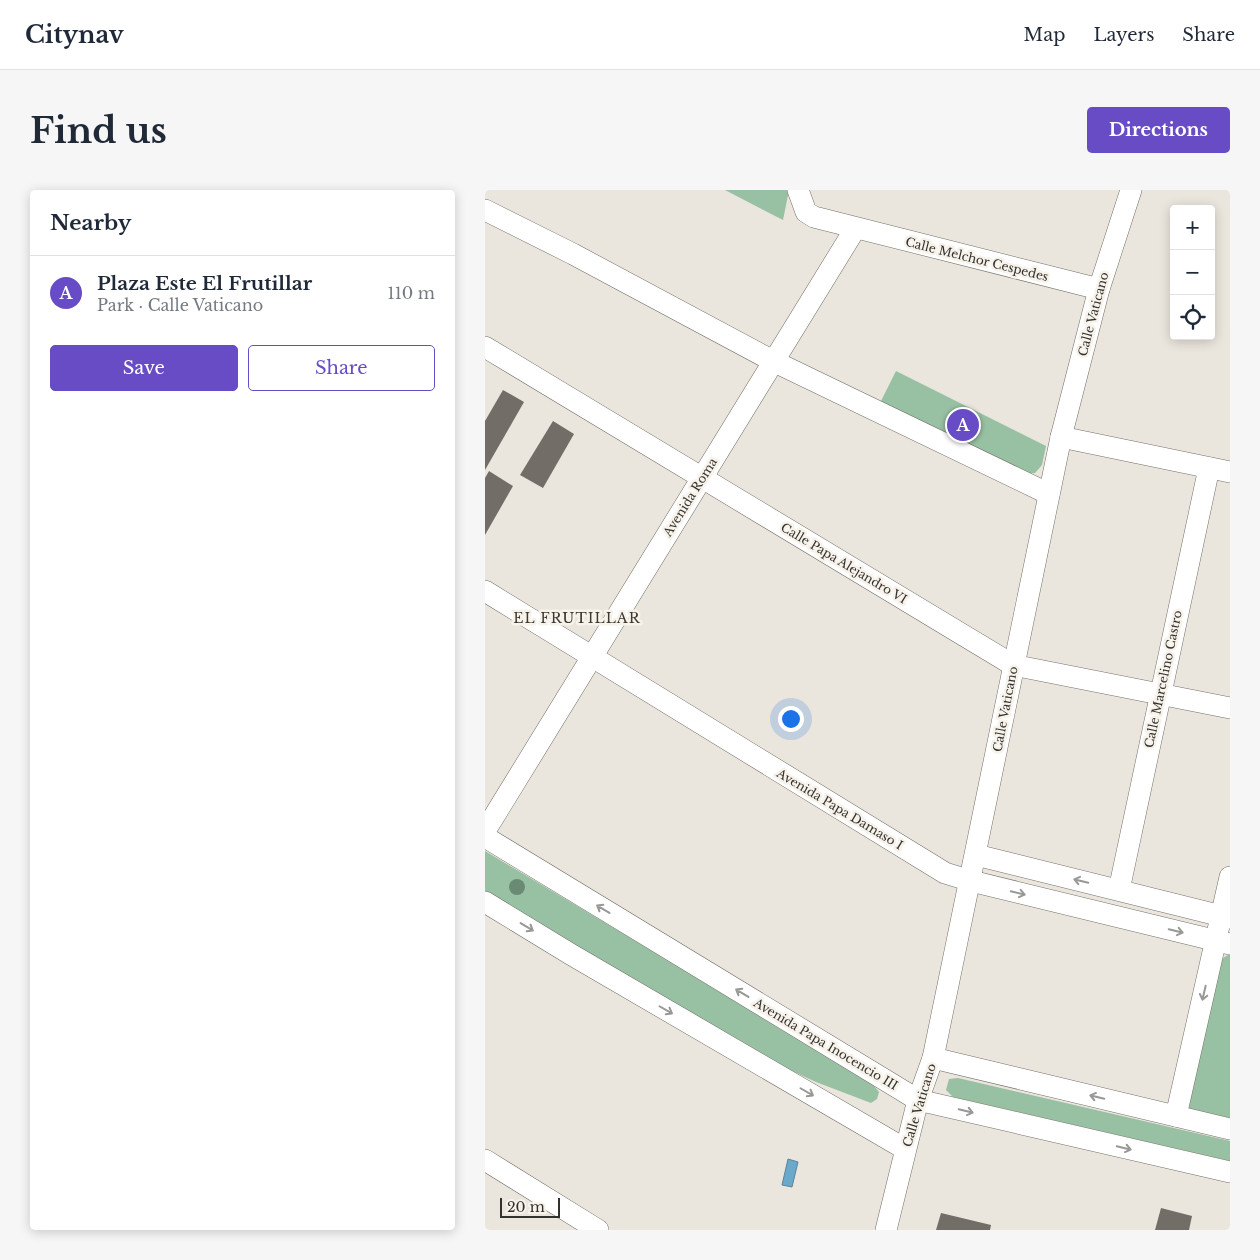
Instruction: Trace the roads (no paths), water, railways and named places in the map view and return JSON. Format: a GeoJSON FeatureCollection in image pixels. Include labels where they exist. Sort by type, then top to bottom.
{"type":"FeatureCollection","features":[{"type":"Feature","properties":{"kind":"street"},"geometry":{"type":"LineString","coordinates":[[798,190],[806,212],[814,217],[855,229]]}},
{"type":"Feature","properties":{"kind":"street","name":"Calle Vaticano"},"geometry":{"type":"LineString","coordinates":[[886,1230],[918,1100],[933,1058],[1061,438],[1099,289],[1131,190]]}},
{"type":"Feature","properties":{"kind":"street"},"geometry":{"type":"LineString","coordinates":[[485,210],[773,361],[1049,494]]}},
{"type":"Feature","properties":{"kind":"street","name":"Calle Melchor Cespedes"},"geometry":{"type":"LineString","coordinates":[[855,229],[1099,289]]}},
{"type":"Feature","properties":{"kind":"street","name":"Avenida Roma"},"geometry":{"type":"LineString","coordinates":[[485,831],[855,229]]}},
{"type":"Feature","properties":{"kind":"street","name":"Calle Papa Alejandro VI"},"geometry":{"type":"LineString","coordinates":[[485,347],[1013,665],[1230,708]]}},
{"type":"Feature","properties":{"kind":"street"},"geometry":{"type":"LineString","coordinates":[[1061,438],[1230,472]]}},
{"type":"Feature","properties":{"kind":"street","name":"Calle Marcelino Castro"},"geometry":{"type":"LineString","coordinates":[[1119,890],[1159,694],[1209,468]]}},
{"type":"Feature","properties":{"kind":"street","name":"Avenida Papa Damaso I"},"geometry":{"type":"LineString","coordinates":[[485,591],[945,873],[971,881],[1223,942]]}},
{"type":"Feature","properties":{"kind":"street","name":"Avenida Papa Inocencio III"},"geometry":{"type":"LineString","coordinates":[[485,837],[918,1100],[1230,1172]]}},
{"type":"Feature","properties":{"kind":"street"},"geometry":{"type":"LineString","coordinates":[[976,855],[1225,917]]}},
{"type":"Feature","properties":{"kind":"street"},"geometry":{"type":"LineString","coordinates":[[1176,1116],[1223,942],[1230,878]]}},
{"type":"Feature","properties":{"kind":"street"},"geometry":{"type":"LineString","coordinates":[[485,902],[905,1149]]}},
{"type":"Feature","properties":{"kind":"street"},"geometry":{"type":"LineString","coordinates":[[933,1058],[1230,1129]]}},
{"type":"Feature","properties":{"kind":"street"},"geometry":{"type":"LineString","coordinates":[[485,1160],[598,1230]]}},
{"type":"Feature","properties":{"kind":"water"},"geometry":{"type":"Polygon","coordinates":[[[788,1159],[798,1162],[792,1187],[782,1185],[788,1159]]]}},
{"type":"Feature","properties":{"kind":"place","name":"Plaza Este El Frutillar"},"geometry":{"type":"Point","coordinates":[963,425]}},
{"type":"Feature","properties":{"kind":"district","name":"EL FRUTILLAR"},"geometry":{"type":"Point","coordinates":[577,618]}}]}
